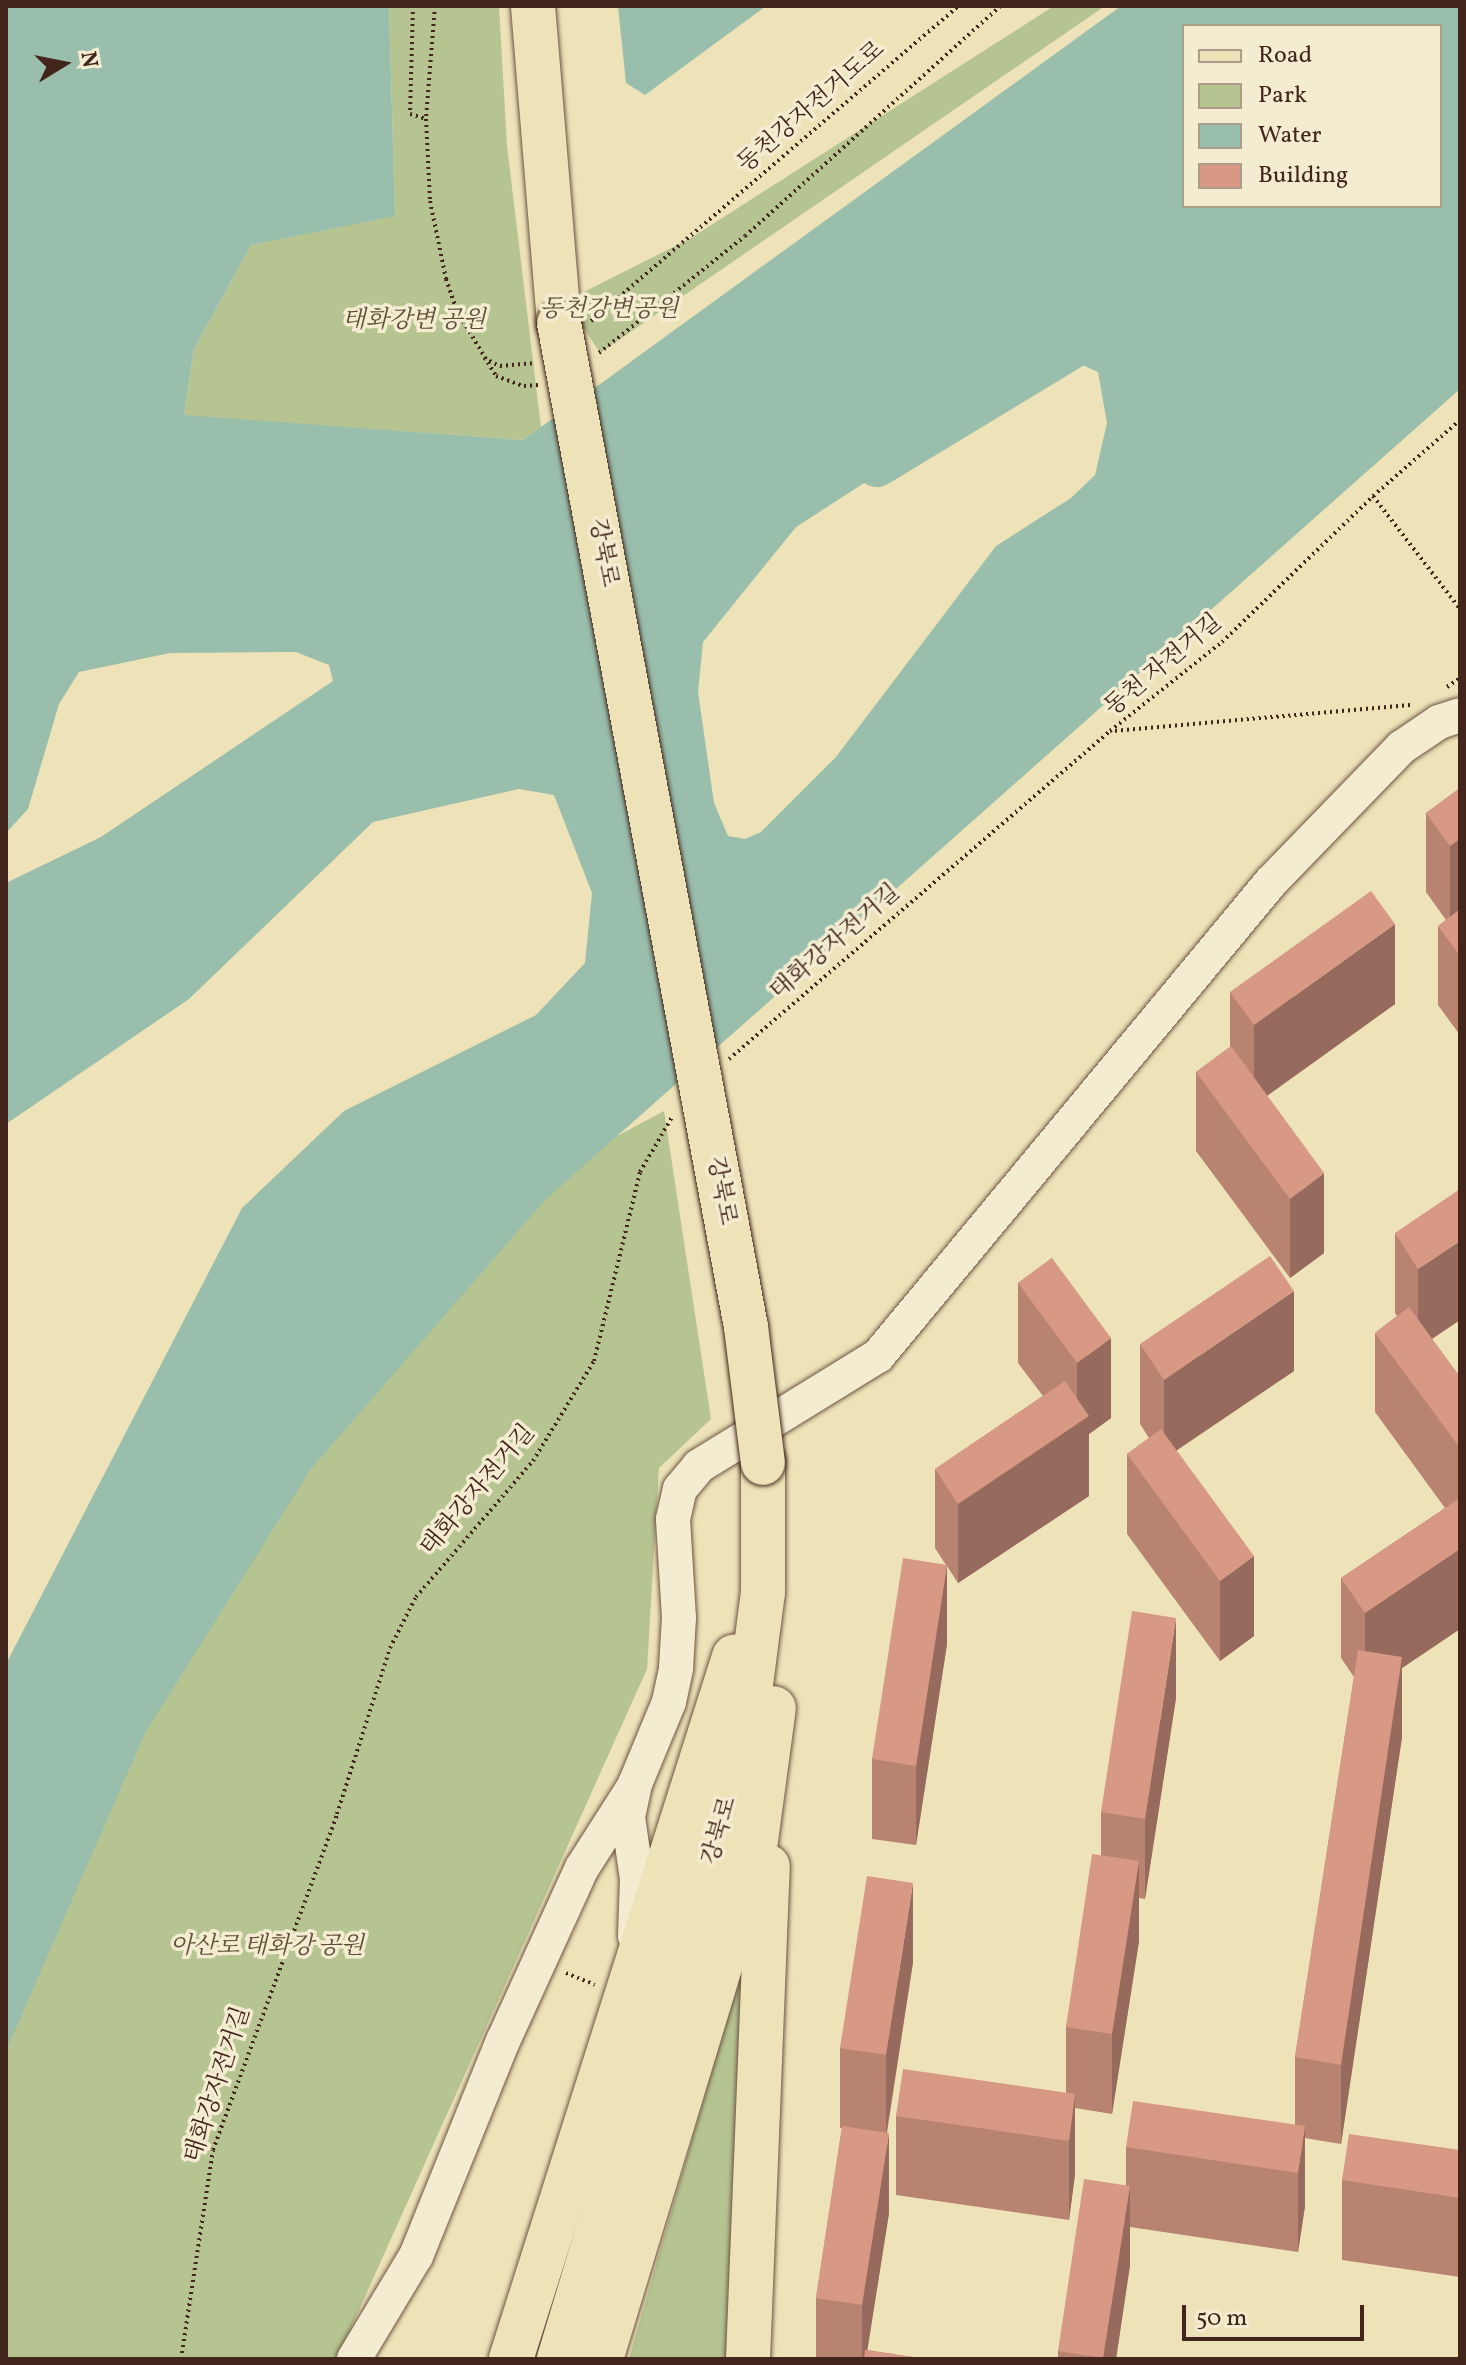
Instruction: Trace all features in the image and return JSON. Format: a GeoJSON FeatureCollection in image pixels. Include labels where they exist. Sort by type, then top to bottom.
{"type":"FeatureCollection","features":[{"type":"Feature","properties":{"kind":"main road","name":"강북로"},"geometry":{"type":"LineString","coordinates":[[533,6],[559,323],[746,1327],[763,1463],[765,1518],[757,1652],[743,1746],[559,2359]]}},
{"type":"Feature","properties":{"kind":"main road"},"geometry":{"type":"LineString","coordinates":[[748,2359],[775,1669],[765,1518]]}},
{"type":"Feature","properties":{"kind":"main road"},"geometry":{"type":"LineString","coordinates":[[511,2359],[694,1788],[735,1652],[765,1518]]}},
{"type":"Feature","properties":{"kind":"main road"},"geometry":{"type":"LineString","coordinates":[[601,2359],[743,1896],[771,1760]]}},
{"type":"Feature","properties":{"kind":"lane"},"geometry":{"type":"LineString","coordinates":[[354,2359],[416,2256],[503,2041],[582,1868],[635,1784],[669,1702],[676,1668],[679,1618],[673,1519],[680,1489],[699,1466],[878,1356],[1271,882],[1402,747],[1439,722],[1450,703]]}},
{"type":"Feature","properties":{"kind":"lane"},"geometry":{"type":"LineString","coordinates":[[635,1784],[639,1800],[655,1814],[676,1809],[694,1788]]}},
{"type":"Feature","properties":{"kind":"lane"},"geometry":{"type":"LineString","coordinates":[[626,1994],[637,1907],[628,1817],[635,1784]]}},
{"type":"Feature","properties":{"kind":"path"},"geometry":{"type":"LineString","coordinates":[[413,6],[410,114],[426,119]]}},
{"type":"Feature","properties":{"kind":"path"},"geometry":{"type":"LineString","coordinates":[[435,6],[426,119],[430,201],[446,279],[482,357],[496,376],[510,383],[549,383]]}},
{"type":"Feature","properties":{"kind":"path","name":"동천강자전거도로"},"geometry":{"type":"LineString","coordinates":[[691,238],[958,6]]}},
{"type":"Feature","properties":{"kind":"path"},"geometry":{"type":"LineString","coordinates":[[587,360],[745,236],[1000,6]]}},
{"type":"Feature","properties":{"kind":"path","name":"동천 자전거길"},"geometry":{"type":"LineString","coordinates":[[1110,731],[1222,642],[1373,496],[1460,420]]}},
{"type":"Feature","properties":{"kind":"path"},"geometry":{"type":"LineString","coordinates":[[1373,496],[1460,609]]}},
{"type":"Feature","properties":{"kind":"path"},"geometry":{"type":"LineString","coordinates":[[1450,703],[1460,678]]}},
{"type":"Feature","properties":{"kind":"path","name":"동천 자전거길"},"geometry":{"type":"LineString","coordinates":[[1110,731],[1295,711],[1414,705]]}},
{"type":"Feature","properties":{"kind":"path","name":"태화강자전거길"},"geometry":{"type":"LineString","coordinates":[[724,1064],[1110,731]]}},
{"type":"Feature","properties":{"kind":"path","name":"태화강자전거길"},"geometry":{"type":"LineString","coordinates":[[181,2359],[213,2150],[337,1814],[390,1648],[416,1597],[441,1561],[533,1461],[567,1413],[599,1346],[640,1172],[662,1127],[683,1106]]}},
{"type":"Feature","properties":{"kind":"green space","name":"태화강변 공원"},"geometry":{"type":"Polygon","coordinates":[[[389,6],[499,6],[507,146],[541,427],[523,440],[184,416],[194,349],[251,245],[395,215],[389,6]]]}},
{"type":"Feature","properties":{"kind":"green space","name":"동천강변공원"},"geometry":{"type":"Polygon","coordinates":[[[1054,6],[1105,6],[600,353],[566,301],[691,238],[1054,6]]]}},
{"type":"Feature","properties":{"kind":"green space","name":"아산로 태화강 공원"},"geometry":{"type":"Polygon","coordinates":[[[664,1111],[711,1419],[659,1468],[647,1669],[337,2359],[6,2359],[6,1995],[273,1490],[537,1179],[664,1111]]]}},
{"type":"Feature","properties":{"kind":"green space"},"geometry":{"type":"Polygon","coordinates":[[[752,1981],[732,2359],[629,2359],[737,1983],[752,1981]]]}},
{"type":"Feature","properties":{"kind":"water"},"geometry":{"type":"Polygon","coordinates":[[[6,6],[389,6],[395,216],[251,245],[194,349],[184,415],[523,440],[1121,6],[1460,6],[1460,389],[545,1200],[311,1469],[145,1733],[6,2051],[6,1664],[242,1208],[344,1111],[536,1015],[585,963],[592,893],[554,795],[519,789],[373,822],[189,999],[6,1124],[6,883],[101,837],[333,681],[329,665],[296,652],[170,653],[79,672],[59,704],[28,809],[6,833],[6,6]],[[1067,358],[1013,361],[947,403],[923,445],[796,527],[703,642],[698,692],[714,803],[728,836],[745,839],[761,832],[836,757],[996,546],[1071,498],[1095,475],[1107,423],[1098,372],[1067,358]]]}},
{"type":"Feature","properties":{"kind":"water"},"geometry":{"type":"Polygon","coordinates":[[[618,6],[766,6],[645,95],[626,83],[618,6]]]}},
{"type":"Feature","properties":{"kind":"building"},"geometry":{"type":"Polygon","coordinates":[[[1460,788],[1460,839],[1450,846],[1426,813],[1460,788]]]}},
{"type":"Feature","properties":{"kind":"building"},"geometry":{"type":"Polygon","coordinates":[[[1371,891],[1395,924],[1254,1025],[1230,992],[1371,891]]]}},
{"type":"Feature","properties":{"kind":"building"},"geometry":{"type":"Polygon","coordinates":[[[1460,909],[1460,956],[1438,926],[1460,909]]]}},
{"type":"Feature","properties":{"kind":"building"},"geometry":{"type":"Polygon","coordinates":[[[1231,1046],[1324,1173],[1290,1199],[1196,1072],[1231,1046]]]}},
{"type":"Feature","properties":{"kind":"building"},"geometry":{"type":"Polygon","coordinates":[[[1460,1189],[1460,1241],[1418,1269],[1395,1233],[1460,1189]]]}},
{"type":"Feature","properties":{"kind":"building"},"geometry":{"type":"Polygon","coordinates":[[[1270,1256],[1294,1291],[1164,1380],[1140,1344],[1270,1256]]]}},
{"type":"Feature","properties":{"kind":"building"},"geometry":{"type":"Polygon","coordinates":[[[1052,1258],[1111,1338],[1077,1363],[1018,1283],[1052,1258]]]}},
{"type":"Feature","properties":{"kind":"building"},"geometry":{"type":"Polygon","coordinates":[[[1409,1307],[1460,1377],[1460,1448],[1375,1333],[1409,1307]]]}},
{"type":"Feature","properties":{"kind":"building"},"geometry":{"type":"Polygon","coordinates":[[[1065,1381],[1089,1416],[958,1504],[935,1469],[1065,1381]]]}},
{"type":"Feature","properties":{"kind":"building"},"geometry":{"type":"Polygon","coordinates":[[[1161,1429],[1254,1556],[1220,1581],[1127,1454],[1161,1429]]]}},
{"type":"Feature","properties":{"kind":"building"},"geometry":{"type":"Polygon","coordinates":[[[1460,1498],[1460,1549],[1365,1613],[1341,1578],[1460,1498]]]}},
{"type":"Feature","properties":{"kind":"building"},"geometry":{"type":"Polygon","coordinates":[[[903,1558],[947,1565],[916,1766],[872,1759],[903,1558]]]}},
{"type":"Feature","properties":{"kind":"building"},"geometry":{"type":"Polygon","coordinates":[[[1132,1611],[1176,1618],[1145,1819],[1101,1812],[1132,1611]]]}},
{"type":"Feature","properties":{"kind":"building"},"geometry":{"type":"Polygon","coordinates":[[[1358,1650],[1402,1657],[1341,2065],[1295,2057],[1358,1650]]]}},
{"type":"Feature","properties":{"kind":"building"},"geometry":{"type":"Polygon","coordinates":[[[1092,1854],[1139,1861],[1112,2034],[1066,2027],[1092,1854]]]}},
{"type":"Feature","properties":{"kind":"building"},"geometry":{"type":"Polygon","coordinates":[[[867,1876],[913,1883],[886,2055],[840,2048],[867,1876]]]}},
{"type":"Feature","properties":{"kind":"building"},"geometry":{"type":"Polygon","coordinates":[[[903,2069],[1075,2094],[1069,2141],[896,2116],[903,2069]]]}},
{"type":"Feature","properties":{"kind":"building"},"geometry":{"type":"Polygon","coordinates":[[[1133,2101],[1305,2126],[1298,2173],[1126,2147],[1133,2101]]]}},
{"type":"Feature","properties":{"kind":"building"},"geometry":{"type":"Polygon","coordinates":[[[842,2126],[889,2133],[862,2305],[816,2298],[842,2126]]]}},
{"type":"Feature","properties":{"kind":"building"},"geometry":{"type":"Polygon","coordinates":[[[1349,2134],[1460,2150],[1460,2198],[1342,2180],[1349,2134]]]}},
{"type":"Feature","properties":{"kind":"building"},"geometry":{"type":"Polygon","coordinates":[[[1084,2179],[1130,2186],[1103,2358],[1058,2351],[1084,2179]]]}},
{"type":"Feature","properties":{"kind":"building"},"geometry":{"type":"Polygon","coordinates":[[[865,2350],[926,2359],[864,2359],[865,2350]]]}},
{"type":"Feature","properties":{"kind":"waterway"},"geometry":{"type":"LineString","coordinates":[[877,465],[1102,329]]}}]}
